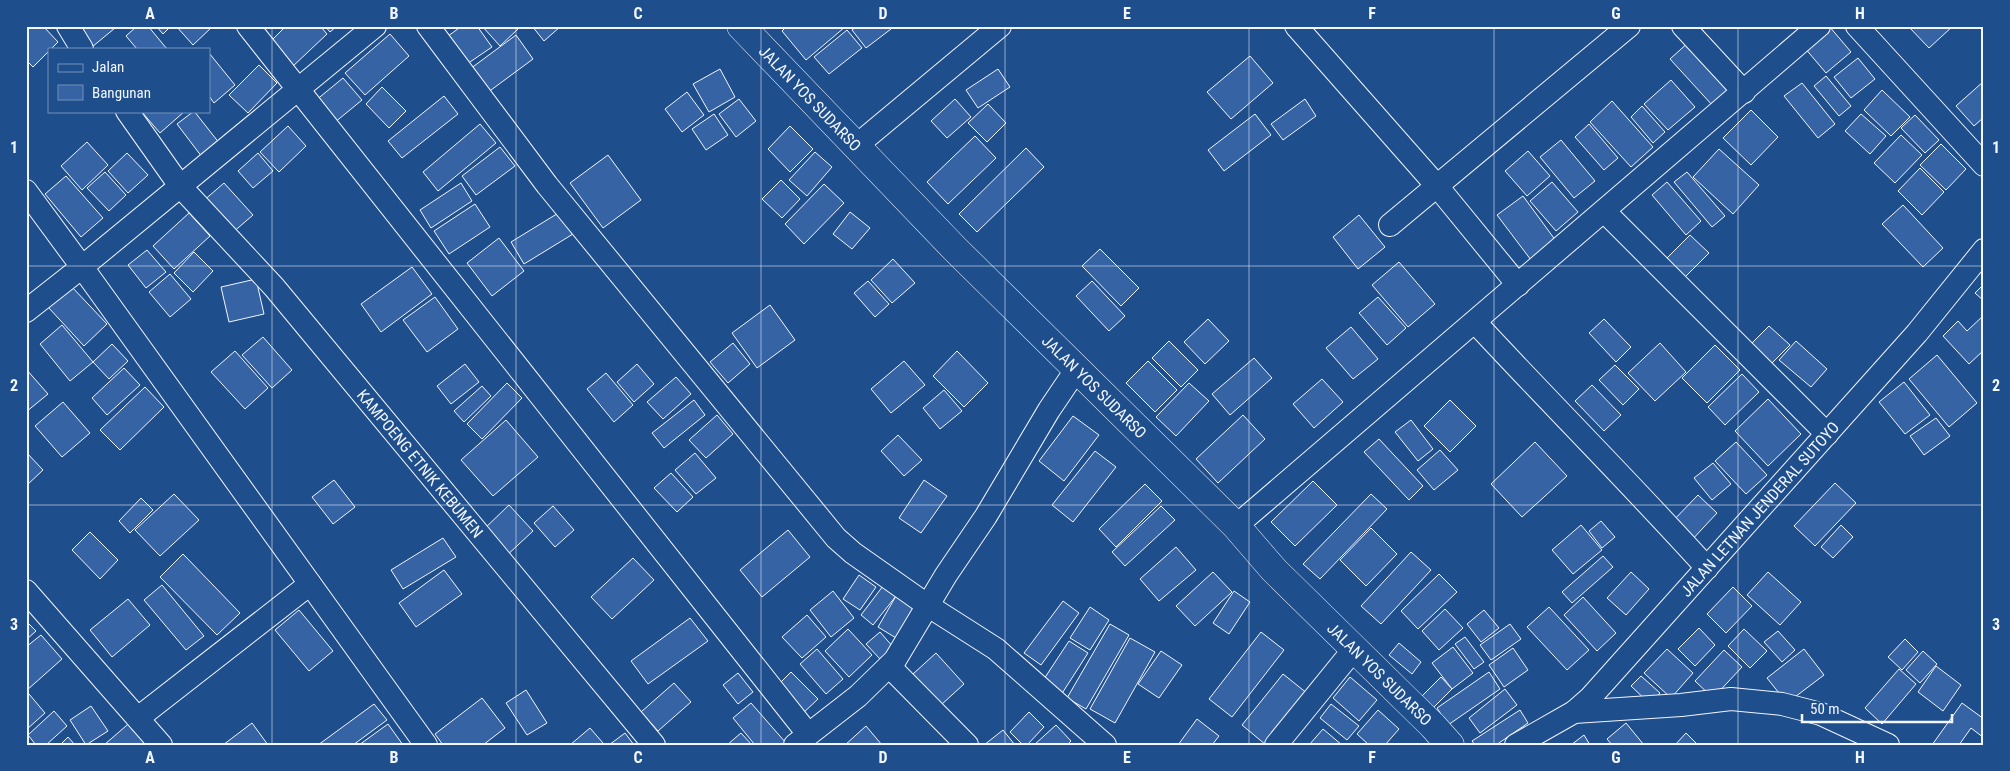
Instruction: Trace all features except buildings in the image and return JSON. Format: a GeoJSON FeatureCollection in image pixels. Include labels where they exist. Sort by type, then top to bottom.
{"type":"FeatureCollection","features":[{"type":"Feature","properties":{"kind":"main road","name":"JALAN YOS SUDARSO"},"geometry":{"type":"LineString","coordinates":[[740,26],[1076,370],[1236,526],[1274,570],[1450,745]]}},
{"type":"Feature","properties":{"kind":"street"},"geometry":{"type":"LineString","coordinates":[[68,26],[81,48]]}},
{"type":"Feature","properties":{"kind":"street"},"geometry":{"type":"LineString","coordinates":[[248,26],[300,89],[802,739],[858,696],[889,666],[915,629],[927,605],[986,516],[1048,410],[1076,370]]}},
{"type":"Feature","properties":{"kind":"street"},"geometry":{"type":"LineString","coordinates":[[26,311],[300,89],[374,26]]}},
{"type":"Feature","properties":{"kind":"street"},"geometry":{"type":"LineString","coordinates":[[428,26],[547,185],[825,526],[853,554],[927,605],[996,649],[1106,745]]}},
{"type":"Feature","properties":{"kind":"street"},"geometry":{"type":"LineString","coordinates":[[856,146],[1000,26]]}},
{"type":"Feature","properties":{"kind":"street"},"geometry":{"type":"LineString","coordinates":[[1296,26],[1437,186],[1518,285]]}},
{"type":"Feature","properties":{"kind":"street"},"geometry":{"type":"LineString","coordinates":[[1390,225],[1629,26]]}},
{"type":"Feature","properties":{"kind":"street"},"geometry":{"type":"LineString","coordinates":[[1682,26],[1744,92]]}},
{"type":"Feature","properties":{"kind":"street"},"geometry":{"type":"LineString","coordinates":[[1236,526],[1819,26]]}},
{"type":"Feature","properties":{"kind":"street"},"geometry":{"type":"LineString","coordinates":[[1857,26],[1984,165]]}},
{"type":"Feature","properties":{"kind":"street","name":"KAMPOENG ETNIK KEBUMEN"},"geometry":{"type":"LineString","coordinates":[[128,112],[180,186],[274,287],[654,745]]}},
{"type":"Feature","properties":{"kind":"street"},"geometry":{"type":"LineString","coordinates":[[26,191],[426,745]]}},
{"type":"Feature","properties":{"kind":"street"},"geometry":{"type":"LineString","coordinates":[[1604,211],[1827,434]]}},
{"type":"Feature","properties":{"kind":"street","name":"JALAN LETNAN JENDERAL SUTOYO"},"geometry":{"type":"LineString","coordinates":[[1516,745],[1574,712],[1590,698],[1917,333],[1984,250]]}},
{"type":"Feature","properties":{"kind":"street"},"geometry":{"type":"LineString","coordinates":[[1474,322],[1566,420],[1643,496],[1707,568]]}},
{"type":"Feature","properties":{"kind":"street"},"geometry":{"type":"LineString","coordinates":[[138,718],[310,584]]}},
{"type":"Feature","properties":{"kind":"street"},"geometry":{"type":"LineString","coordinates":[[26,591],[161,745]]}},
{"type":"Feature","properties":{"kind":"street"},"geometry":{"type":"LineString","coordinates":[[1276,745],[1354,649]]}},
{"type":"Feature","properties":{"kind":"street"},"geometry":{"type":"LineString","coordinates":[[889,666],[967,745]]}},
{"type":"Feature","properties":{"kind":"street"},"geometry":{"type":"LineString","coordinates":[[1574,712],[1739,699],[1782,704],[1821,714],[1888,745]]}}]}
